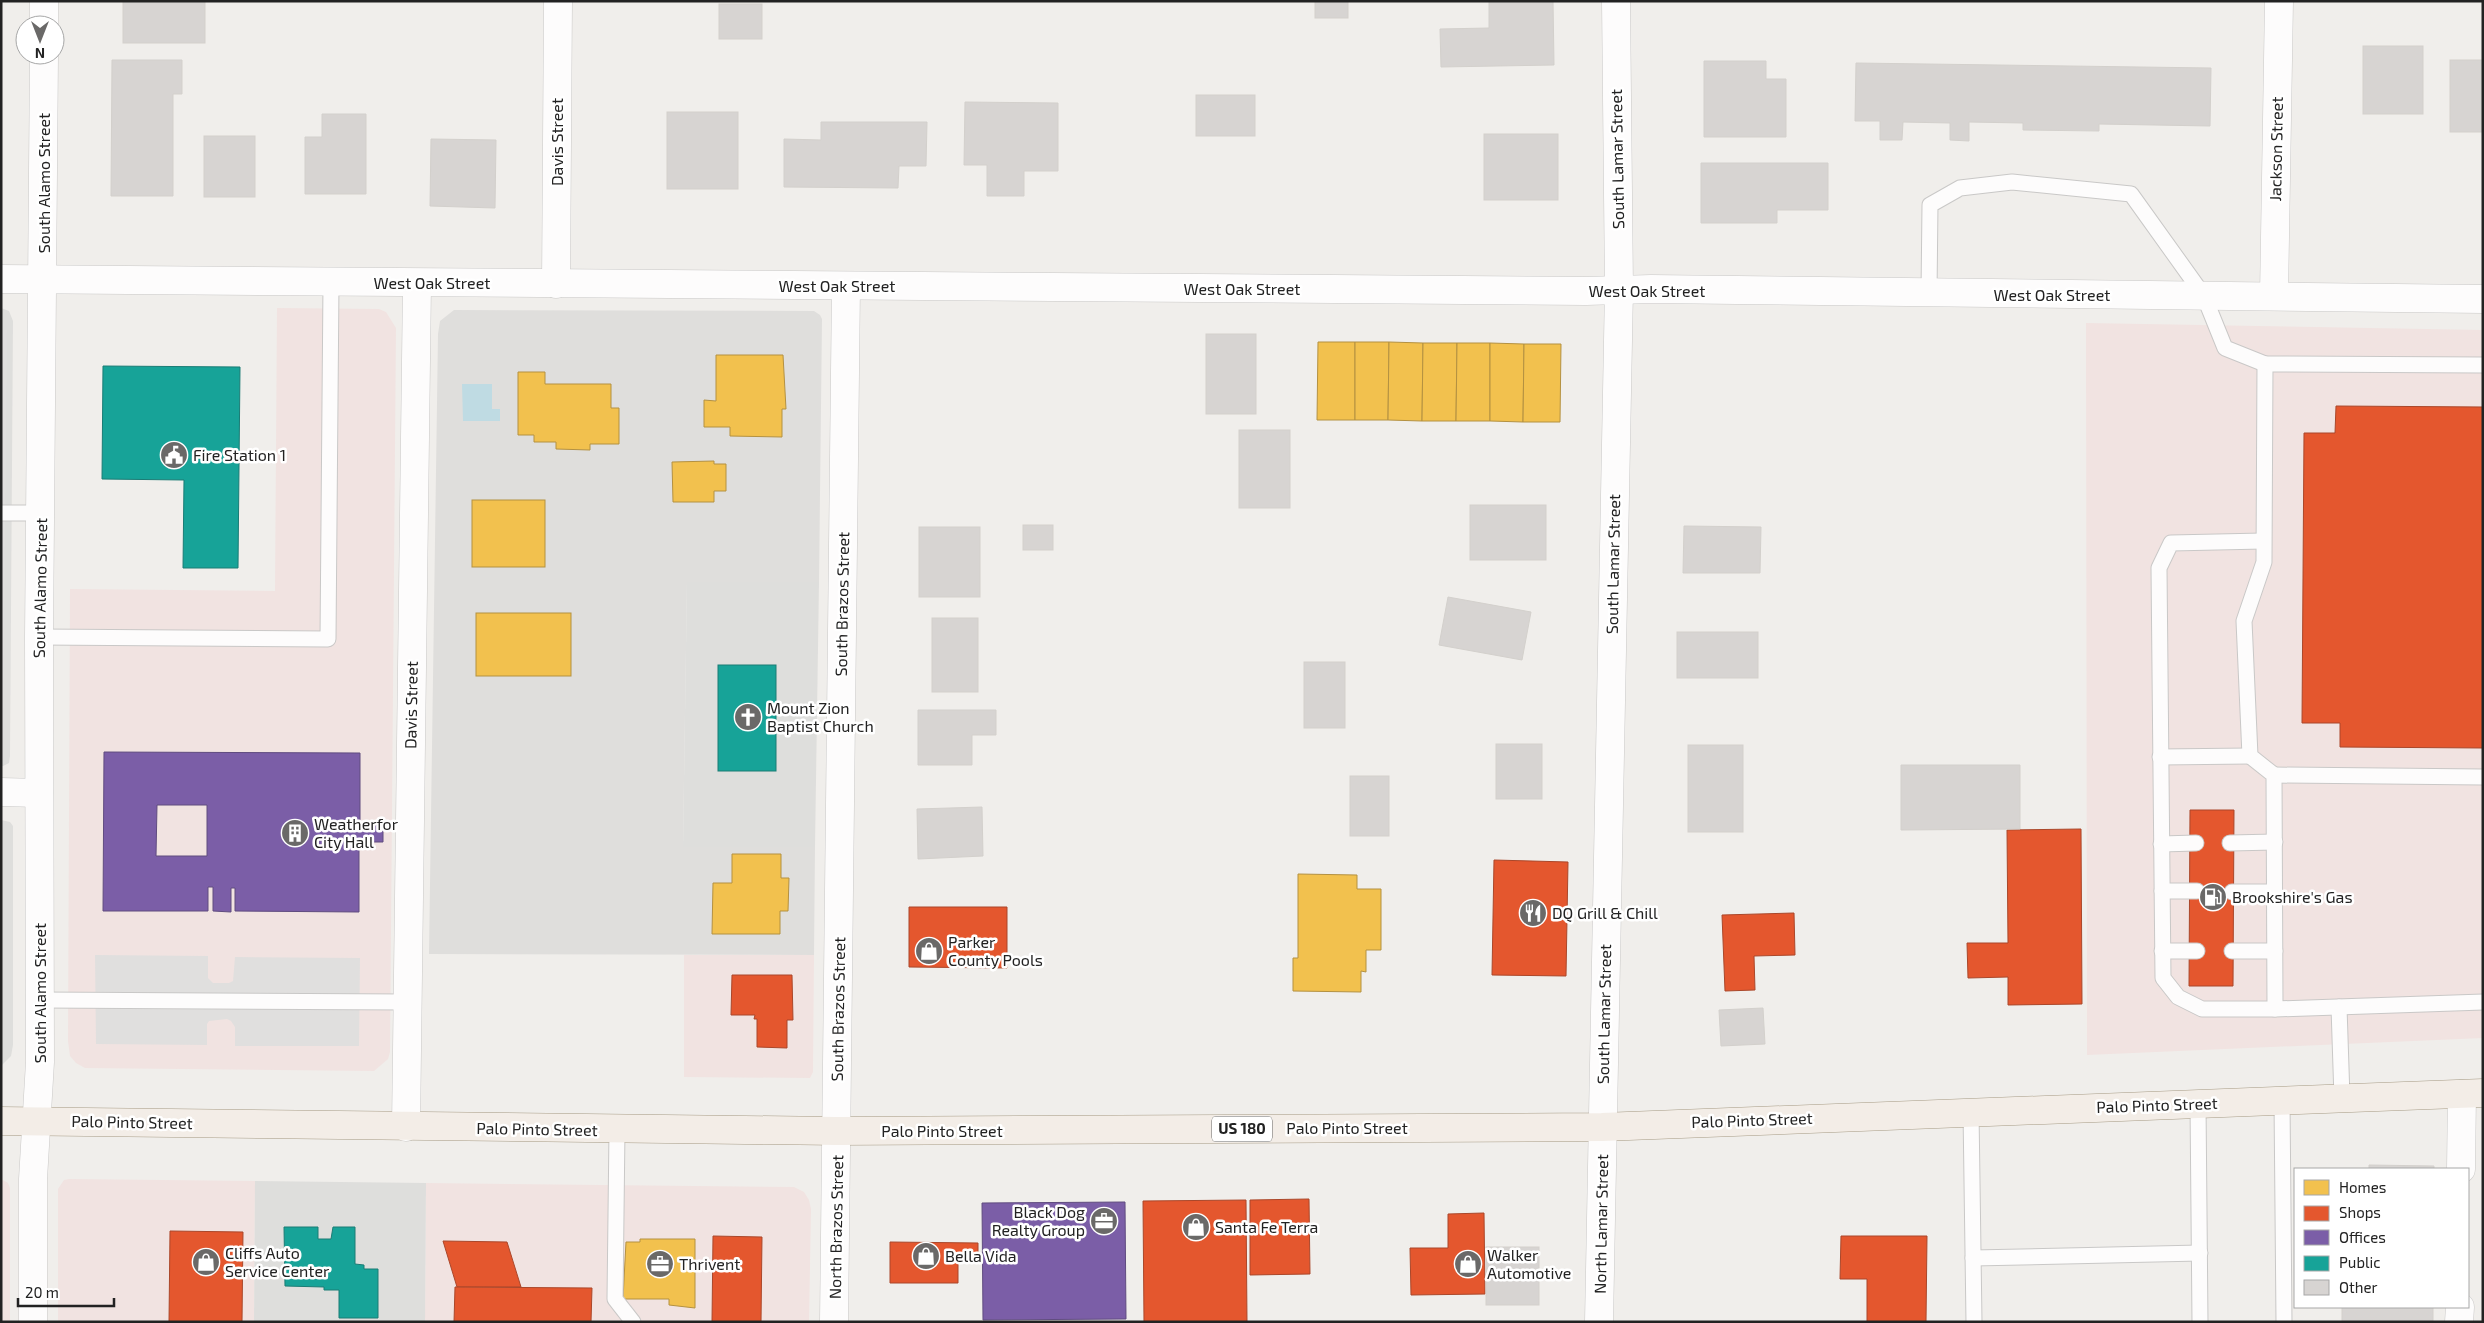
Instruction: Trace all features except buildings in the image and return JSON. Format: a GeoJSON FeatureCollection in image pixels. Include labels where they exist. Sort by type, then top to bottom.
{"type":"FeatureCollection","features":[{"type":"Feature","properties":{"kind":"main road","name":"Palo Pinto Street"},"geometry":{"type":"LineString","coordinates":[[1,1121],[617,1130],[837,1131],[1602,1126],[2472,1093]]}},
{"type":"Feature","properties":{"kind":"street"},"geometry":{"type":"LineString","coordinates":[[44,1],[44,15]]}},
{"type":"Feature","properties":{"kind":"street","name":"Davis Street"},"geometry":{"type":"LineString","coordinates":[[556,284],[558,1]]}},
{"type":"Feature","properties":{"kind":"street","name":"South Lamar Street"},"geometry":{"type":"LineString","coordinates":[[1602,1126],[1619,290],[1616,1]]}},
{"type":"Feature","properties":{"kind":"street","name":"Jackson Street"},"geometry":{"type":"LineString","coordinates":[[2274,296],[2279,1]]}},
{"type":"Feature","properties":{"kind":"street","name":"South Alamo Street"},"geometry":{"type":"LineString","coordinates":[[33,1322],[33,1179],[40,1062],[41,1000],[39,637],[44,279],[44,65]]}},
{"type":"Feature","properties":{"kind":"street","name":"West Oak Street"},"geometry":{"type":"LineString","coordinates":[[1,279],[417,284],[1619,290],[2483,299]]}},
{"type":"Feature","properties":{"kind":"street","name":"Davis Street"},"geometry":{"type":"LineString","coordinates":[[406,1127],[417,284]]}},
{"type":"Feature","properties":{"kind":"street","name":"South Brazos Street"},"geometry":{"type":"LineString","coordinates":[[837,1131],[846,286]]}},
{"type":"Feature","properties":{"kind":"street"},"geometry":{"type":"LineString","coordinates":[[1,792],[39,793]]}},
{"type":"Feature","properties":{"kind":"street"},"geometry":{"type":"LineString","coordinates":[[2461,1168],[2472,1093]]}},
{"type":"Feature","properties":{"kind":"street","name":"North Lamar Street"},"geometry":{"type":"LineString","coordinates":[[1599,1322],[1602,1126]]}},
{"type":"Feature","properties":{"kind":"street","name":"North Brazos Street"},"geometry":{"type":"LineString","coordinates":[[834,1322],[837,1131]]}},
{"type":"Feature","properties":{"kind":"street"},"geometry":{"type":"LineString","coordinates":[[2459,1322],[2460,1308]]}},
{"type":"Feature","properties":{"kind":"lane"},"geometry":{"type":"LineString","coordinates":[[1929,294],[1930,204],[1960,188],[2012,182],[2131,194],[2204,296],[2225,348],[2266,364],[2483,365]]}},
{"type":"Feature","properties":{"kind":"lane"},"geometry":{"type":"LineString","coordinates":[[39,637],[328,639],[330,283]]}},
{"type":"Feature","properties":{"kind":"lane"},"geometry":{"type":"LineString","coordinates":[[2250,756],[2244,621],[2264,562],[2266,364]]}},
{"type":"Feature","properties":{"kind":"lane"},"geometry":{"type":"LineString","coordinates":[[1,513],[41,513]]}},
{"type":"Feature","properties":{"kind":"lane"},"geometry":{"type":"LineString","coordinates":[[2263,540],[2171,543],[2159,568],[2163,978],[2178,996],[2202,1009],[2275,1009],[2483,1002]]}},
{"type":"Feature","properties":{"kind":"lane"},"geometry":{"type":"LineString","coordinates":[[2160,757],[2250,756],[2274,775],[2483,777]]}},
{"type":"Feature","properties":{"kind":"lane"},"geometry":{"type":"LineString","coordinates":[[2274,775],[2275,1009]]}},
{"type":"Feature","properties":{"kind":"lane"},"geometry":{"type":"LineString","coordinates":[[2230,843],[2275,842]]}},
{"type":"Feature","properties":{"kind":"lane"},"geometry":{"type":"LineString","coordinates":[[2161,844],[2196,843]]}},
{"type":"Feature","properties":{"kind":"lane"},"geometry":{"type":"LineString","coordinates":[[2162,891],[2197,891]]}},
{"type":"Feature","properties":{"kind":"lane"},"geometry":{"type":"LineString","coordinates":[[2232,892],[2275,892]]}},
{"type":"Feature","properties":{"kind":"lane"},"geometry":{"type":"LineString","coordinates":[[2162,951],[2197,951]]}},
{"type":"Feature","properties":{"kind":"lane"},"geometry":{"type":"LineString","coordinates":[[2232,951],[2275,951]]}},
{"type":"Feature","properties":{"kind":"lane"},"geometry":{"type":"LineString","coordinates":[[41,1000],[407,1002]]}},
{"type":"Feature","properties":{"kind":"lane"},"geometry":{"type":"LineString","coordinates":[[2338,1007],[2342,1098]]}},
{"type":"Feature","properties":{"kind":"lane"},"geometry":{"type":"LineString","coordinates":[[2282,1100],[2284,1322]]}},
{"type":"Feature","properties":{"kind":"lane"},"geometry":{"type":"LineString","coordinates":[[2198,1103],[2200,1322]]}},
{"type":"Feature","properties":{"kind":"lane"},"geometry":{"type":"LineString","coordinates":[[1971,1111],[1974,1322]]}},
{"type":"Feature","properties":{"kind":"lane"},"geometry":{"type":"LineString","coordinates":[[617,1130],[615,1299],[633,1322]]}},
{"type":"Feature","properties":{"kind":"lane"},"geometry":{"type":"LineString","coordinates":[[1973,1258],[2200,1253]]}},
{"type":"Feature","properties":{"kind":"shaded area"},"geometry":{"type":"Polygon","coordinates":[[[1,308],[9,311],[13,321],[10,756],[9,763],[3,766],[1,766],[1,308]]]}},
{"type":"Feature","properties":{"kind":"shaded area"},"geometry":{"type":"Polygon","coordinates":[[[277,308],[379,309],[386,312],[396,328],[390,1052],[388,1059],[374,1071],[85,1068],[76,1063],[70,1056],[68,1041],[70,589],[275,591],[277,308]]]}},
{"type":"Feature","properties":{"kind":"shaded area"},"geometry":{"type":"Polygon","coordinates":[[[454,310],[814,311],[820,315],[822,319],[819,582],[687,583],[683,846],[815,847],[814,955],[429,954],[438,334],[440,321],[454,310]]]}},
{"type":"Feature","properties":{"kind":"shaded area"},"geometry":{"type":"Polygon","coordinates":[[[2086,323],[2483,330],[2483,1038],[2087,1055],[2086,323]]]}},
{"type":"Feature","properties":{"kind":"shaded area"},"geometry":{"type":"Polygon","coordinates":[[[1,330],[7,330],[3,759],[1,759],[1,330]]]}},
{"type":"Feature","properties":{"kind":"shaded area"},"geometry":{"type":"Polygon","coordinates":[[[687,582],[819,582],[815,847],[683,847],[687,582]]]}},
{"type":"Feature","properties":{"kind":"shaded area"},"geometry":{"type":"Polygon","coordinates":[[[1,820],[10,822],[13,826],[13,1045],[11,1056],[1,1066],[1,820]]]}},
{"type":"Feature","properties":{"kind":"shaded area"},"geometry":{"type":"Polygon","coordinates":[[[95,955],[208,956],[208,978],[213,983],[229,983],[233,981],[235,957],[360,958],[359,1046],[235,1046],[235,1027],[227,1019],[209,1021],[207,1024],[207,1045],[96,1044],[95,955]]]}},
{"type":"Feature","properties":{"kind":"shaded area"},"geometry":{"type":"Polygon","coordinates":[[[684,955],[814,955],[813,1072],[810,1078],[684,1077],[684,955]]]}},
{"type":"Feature","properties":{"kind":"shaded area"},"geometry":{"type":"Polygon","coordinates":[[[1,1179],[8,1183],[10,1188],[10,1322],[1,1322],[1,1179]]]}},
{"type":"Feature","properties":{"kind":"shaded area"},"geometry":{"type":"Polygon","coordinates":[[[64,1180],[255,1181],[254,1322],[58,1322],[58,1189],[64,1180]]]}},
{"type":"Feature","properties":{"kind":"shaded area"},"geometry":{"type":"Polygon","coordinates":[[[255,1181],[426,1183],[425,1322],[254,1322],[255,1181]]]}},
{"type":"Feature","properties":{"kind":"shaded area"},"geometry":{"type":"Polygon","coordinates":[[[426,1183],[794,1187],[804,1192],[809,1200],[811,1209],[809,1322],[425,1322],[426,1183]]]}},
{"type":"Feature","properties":{"kind":"water"},"geometry":{"type":"Polygon","coordinates":[[[462,384],[492,384],[492,409],[500,409],[500,421],[463,421],[462,384]]]}},
{"type":"Feature","properties":{"kind":"place","name":"Fire Station 1"},"geometry":{"type":"Point","coordinates":[174,455]}},
{"type":"Feature","properties":{"kind":"place","name":"Mount Zion Baptist Church"},"geometry":{"type":"Point","coordinates":[748,717]}},
{"type":"Feature","properties":{"kind":"place","name":"Weatherfor City Hall"},"geometry":{"type":"Point","coordinates":[295,833]}},
{"type":"Feature","properties":{"kind":"place","name":"Brookshire's Gas"},"geometry":{"type":"Point","coordinates":[2213,897]}},
{"type":"Feature","properties":{"kind":"place","name":"DQ Grill & Chill"},"geometry":{"type":"Point","coordinates":[1533,913]}},
{"type":"Feature","properties":{"kind":"place","name":"Parker County Pools"},"geometry":{"type":"Point","coordinates":[929,951]}},
{"type":"Feature","properties":{"kind":"place","name":"Black Dog Realty Group"},"geometry":{"type":"Point","coordinates":[1104,1221]}},
{"type":"Feature","properties":{"kind":"place","name":"Santa Fe Terra"},"geometry":{"type":"Point","coordinates":[1196,1227]}},
{"type":"Feature","properties":{"kind":"place","name":"Bella Vida"},"geometry":{"type":"Point","coordinates":[926,1256]}},
{"type":"Feature","properties":{"kind":"place","name":"Cliffs Auto Service Center"},"geometry":{"type":"Point","coordinates":[206,1262]}},
{"type":"Feature","properties":{"kind":"place","name":"Thrivent"},"geometry":{"type":"Point","coordinates":[660,1264]}},
{"type":"Feature","properties":{"kind":"place","name":"Walker Automotive"},"geometry":{"type":"Point","coordinates":[1468,1264]}}]}
